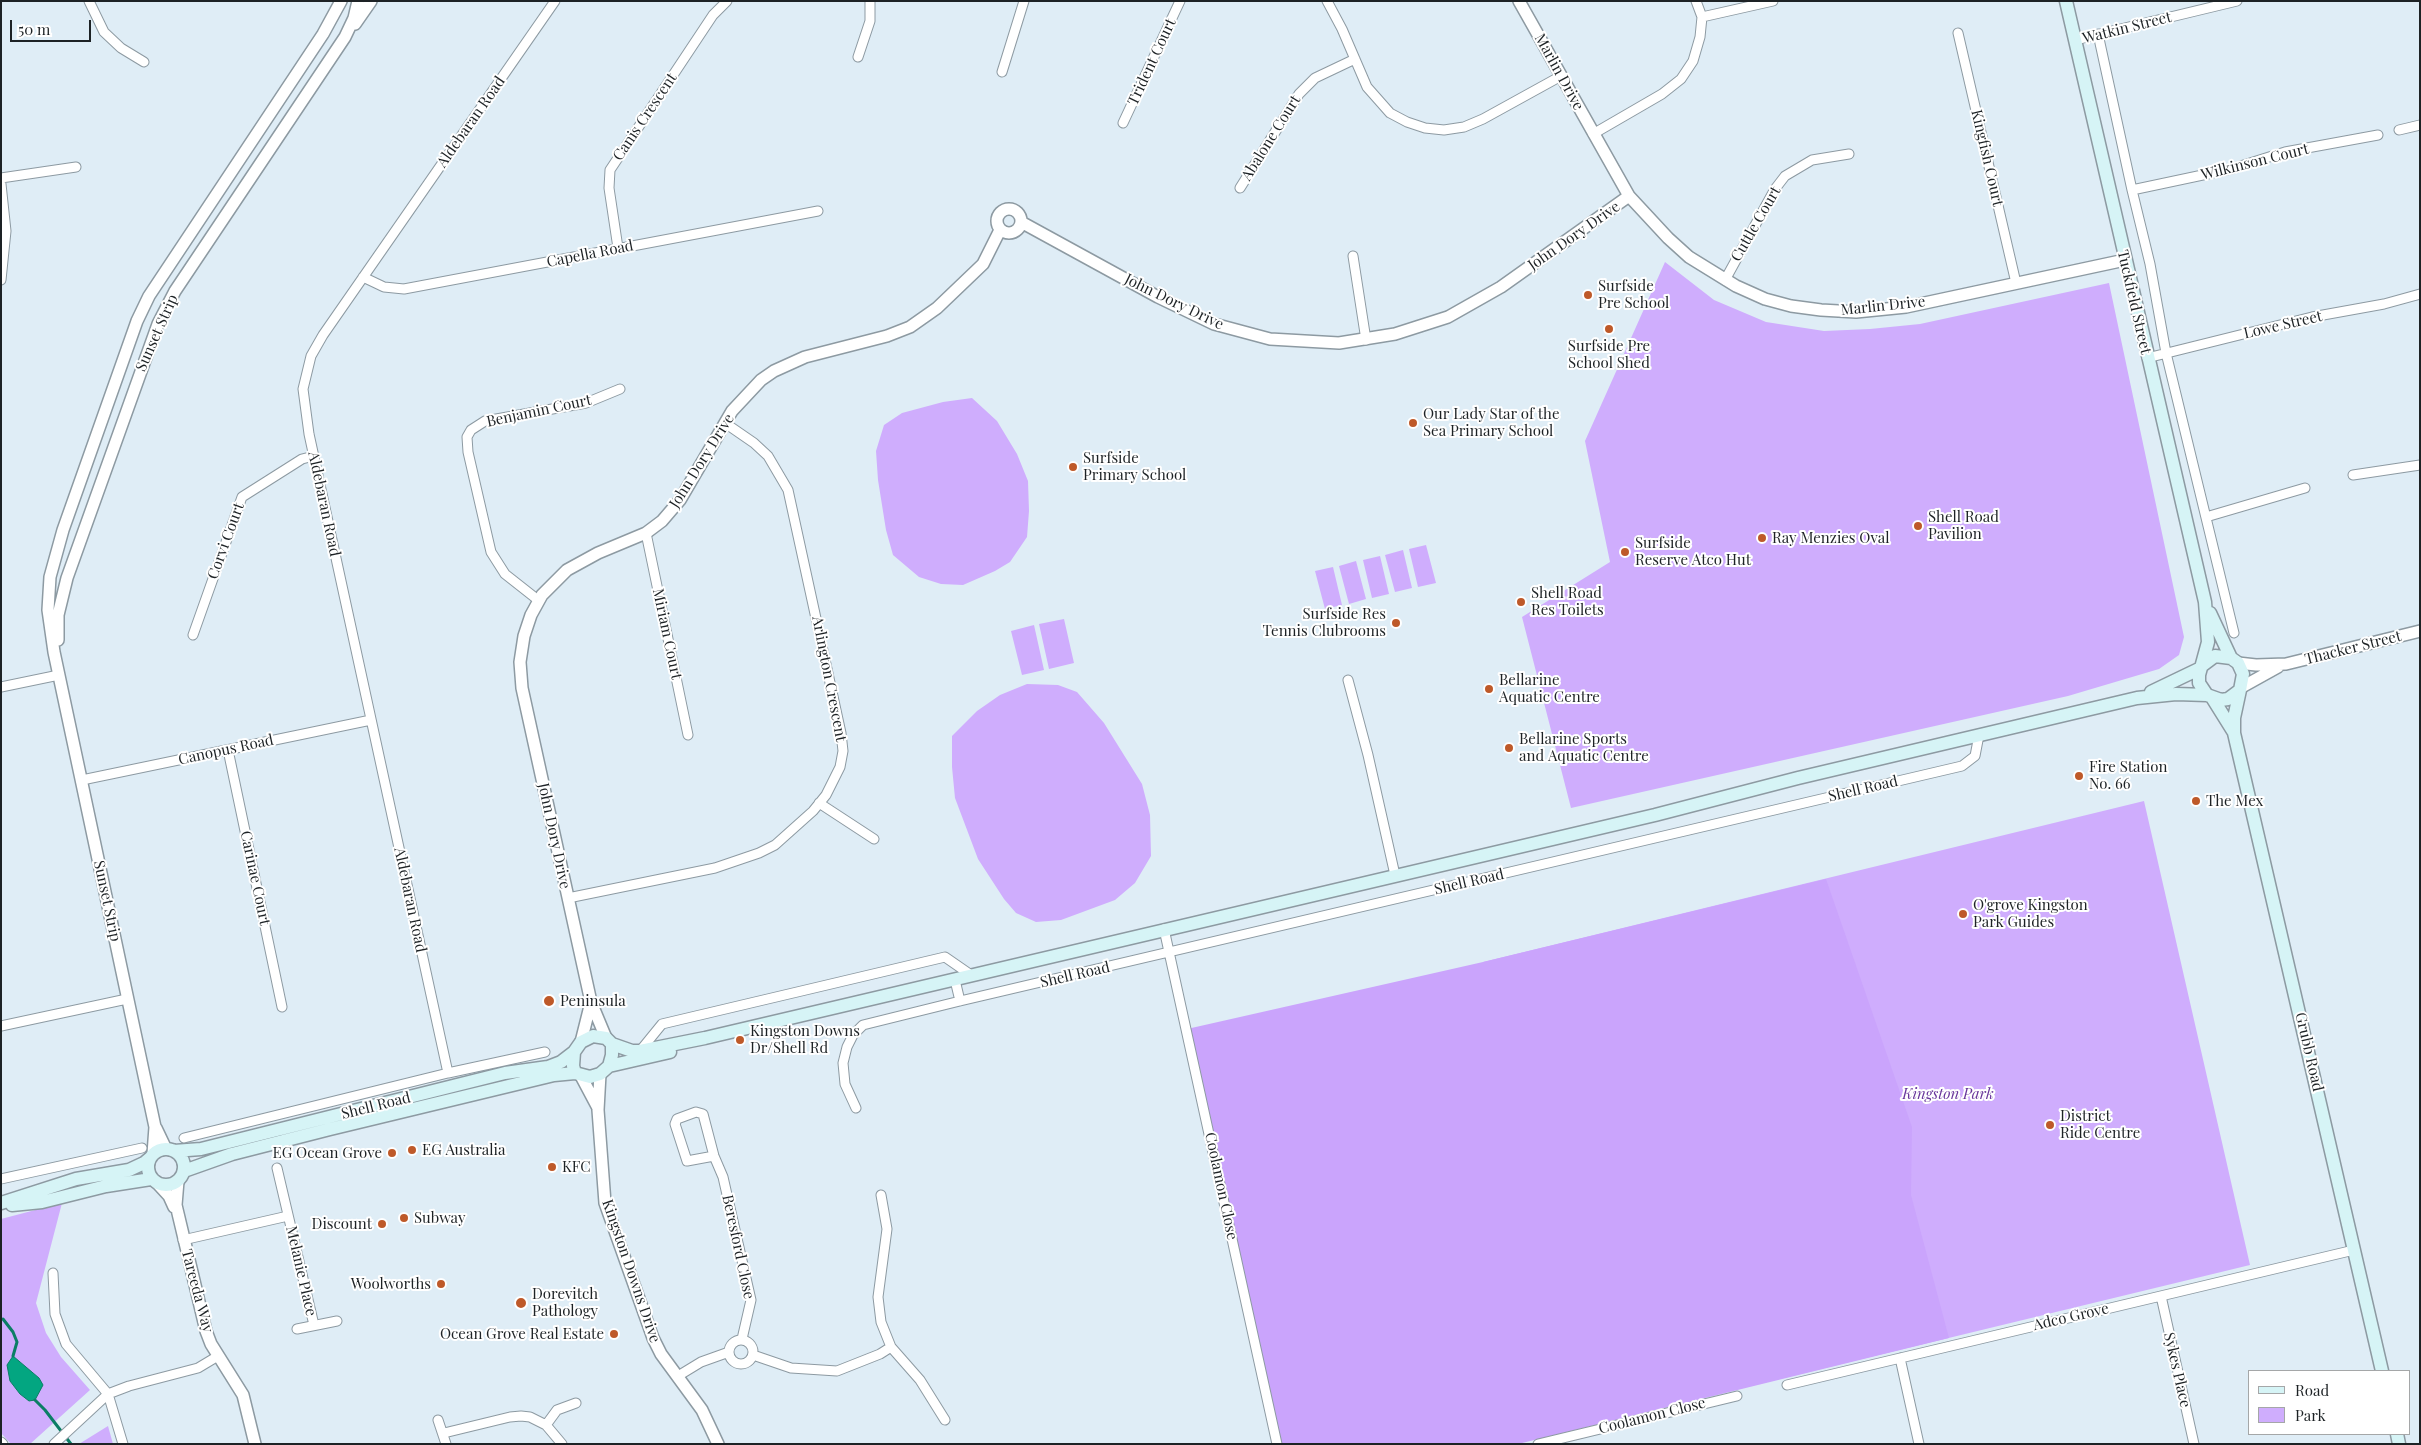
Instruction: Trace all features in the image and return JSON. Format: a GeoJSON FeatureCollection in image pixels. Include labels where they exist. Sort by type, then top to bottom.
{"type":"FeatureCollection","features":[{"type":"Feature","properties":{"kind":"main road","name":"Tuckfield Street"},"geometry":{"type":"LineString","coordinates":[[2066,1],[2147,358],[2205,602],[2208,642],[2202,667]]}},
{"type":"Feature","properties":{"kind":"main road","name":"Tuckfield Street"},"geometry":{"type":"LineString","coordinates":[[2205,602],[2234,660]]}},
{"type":"Feature","properties":{"kind":"main road"},"geometry":{"type":"LineString","coordinates":[[2215,656],[2234,660],[2243,674],[2241,689],[2228,699],[2210,697],[2200,683],[2202,667],[2215,656]]}},
{"type":"Feature","properties":{"kind":"main road","name":"Shell Road"},"geometry":{"type":"LineString","coordinates":[[2137,698],[2202,667]]}},
{"type":"Feature","properties":{"kind":"main road","name":"Grubb Road"},"geometry":{"type":"LineString","coordinates":[[2241,689],[2234,718],[2234,733],[2382,1370]]}},
{"type":"Feature","properties":{"kind":"main road","name":"Shell Road"},"geometry":{"type":"LineString","coordinates":[[609,1041],[632,1051],[705,1038],[1655,815],[2137,698],[2176,694],[2210,697]]}},
{"type":"Feature","properties":{"kind":"main road","name":"Grubb Road"},"geometry":{"type":"LineString","coordinates":[[2210,697],[2234,733]]}},
{"type":"Feature","properties":{"kind":"main road"},"geometry":{"type":"LineString","coordinates":[[593,1036],[609,1041],[612,1055],[605,1070],[590,1077],[578,1074],[573,1066],[578,1047],[593,1036]]}},
{"type":"Feature","properties":{"kind":"main road","name":"Shell Road"},"geometry":{"type":"LineString","coordinates":[[605,1070],[652,1058],[705,1038]]}},
{"type":"Feature","properties":{"kind":"main road","name":"Shell Road"},"geometry":{"type":"LineString","coordinates":[[181,1176],[232,1154],[340,1121],[505,1073],[548,1067],[561,1062],[578,1047]]}},
{"type":"Feature","properties":{"kind":"main road","name":"Shell Road"},"geometry":{"type":"LineString","coordinates":[[170,1150],[201,1149],[554,1075],[578,1074]]}},
{"type":"Feature","properties":{"kind":"main road"},"geometry":{"type":"LineString","coordinates":[[170,1150],[183,1161],[181,1176],[168,1186],[155,1182],[106,1186],[42,1202],[1,1205],[76,1179],[130,1170],[148,1153],[170,1150]]}},
{"type":"Feature","properties":{"kind":"main road"},"geometry":{"type":"LineString","coordinates":[[148,1153],[148,1170],[155,1182]]}},
{"type":"Feature","properties":{"kind":"street"},"geometry":{"type":"LineString","coordinates":[[89,1],[104,32],[121,48],[144,62]]}},
{"type":"Feature","properties":{"kind":"street","name":"Sunset Strip"},"geometry":{"type":"LineString","coordinates":[[170,1150],[155,1127],[127,999],[59,674],[48,610],[50,577],[63,530],[137,321],[150,296],[323,34],[341,1]]}},
{"type":"Feature","properties":{"kind":"street","name":"Sunset Strip"},"geometry":{"type":"LineString","coordinates":[[59,674],[58,615],[67,578],[158,324],[176,291],[345,37],[354,18],[358,1]]}},
{"type":"Feature","properties":{"kind":"street"},"geometry":{"type":"LineString","coordinates":[[345,37],[371,1]]}},
{"type":"Feature","properties":{"kind":"street","name":"Aldebaran Road"},"geometry":{"type":"LineString","coordinates":[[448,1073],[314,456],[304,408],[303,389],[311,356],[323,335],[555,1]]}},
{"type":"Feature","properties":{"kind":"street","name":"Canis Crescent"},"geometry":{"type":"LineString","coordinates":[[618,248],[609,188],[610,170],[713,14],[727,1]]}},
{"type":"Feature","properties":{"kind":"street"},"geometry":{"type":"LineString","coordinates":[[858,57],[870,21],[870,1]]}},
{"type":"Feature","properties":{"kind":"street"},"geometry":{"type":"LineString","coordinates":[[1002,72],[1024,1]]}},
{"type":"Feature","properties":{"kind":"street","name":"Trident Court"},"geometry":{"type":"LineString","coordinates":[[1124,123],[1180,1]]}},
{"type":"Feature","properties":{"kind":"street"},"geometry":{"type":"LineString","coordinates":[[1327,1],[1342,29],[1367,87],[1390,112],[1407,122],[1425,128],[1444,130],[1464,127],[1483,119],[1561,76]]}},
{"type":"Feature","properties":{"kind":"street","name":"Marlin Drive"},"geometry":{"type":"LineString","coordinates":[[1519,1],[1629,196],[1668,238],[1689,256],[1725,280],[1765,299],[1791,306],[1856,312],[1906,307],[2125,260]]}},
{"type":"Feature","properties":{"kind":"street"},"geometry":{"type":"LineString","coordinates":[[1593,134],[1662,94],[1681,79],[1693,61],[1702,17],[1696,1]]}},
{"type":"Feature","properties":{"kind":"street"},"geometry":{"type":"LineString","coordinates":[[1702,17],[1773,1]]}},
{"type":"Feature","properties":{"kind":"street","name":"Watkin Street"},"geometry":{"type":"LineString","coordinates":[[2075,40],[2238,1]]}},
{"type":"Feature","properties":{"kind":"street","name":"Kingfish Court"},"geometry":{"type":"LineString","coordinates":[[1958,33],[2016,283]]}},
{"type":"Feature","properties":{"kind":"street","name":"Tuckfield Street"},"geometry":{"type":"LineString","coordinates":[[2098,34],[2150,264],[2166,353],[2234,633]]}},
{"type":"Feature","properties":{"kind":"street","name":"Abalone Court"},"geometry":{"type":"LineString","coordinates":[[1240,188],[1302,89],[1329,70],[1355,59]]}},
{"type":"Feature","properties":{"kind":"street"},"geometry":{"type":"LineString","coordinates":[[2399,130],[2420,125]]}},
{"type":"Feature","properties":{"kind":"street","name":"Wilkinson Court"},"geometry":{"type":"LineString","coordinates":[[2132,190],[2231,168],[2285,152],[2378,136]]}},
{"type":"Feature","properties":{"kind":"street","name":"Cuttle Court"},"geometry":{"type":"LineString","coordinates":[[1725,280],[1775,189],[1785,176],[1812,160],[1848,154]]}},
{"type":"Feature","properties":{"kind":"street"},"geometry":{"type":"LineString","coordinates":[[1,178],[76,166]]}},
{"type":"Feature","properties":{"kind":"street"},"geometry":{"type":"LineString","coordinates":[[1,184],[6,231],[1,280]]}},
{"type":"Feature","properties":{"kind":"street","name":"John Dory Drive"},"geometry":{"type":"LineString","coordinates":[[1021,222],[1158,297],[1214,324],[1243,334],[1293,342],[1339,343],[1366,340],[1420,327],[1448,317],[1501,287],[1629,196]]}},
{"type":"Feature","properties":{"kind":"street"},"geometry":{"type":"LineString","coordinates":[[1004,210],[1014,210],[1020,215],[1021,222],[1018,229],[1011,233],[1000,230],[997,224],[997,217],[1004,210]]}},
{"type":"Feature","properties":{"kind":"street","name":"Capella Road"},"geometry":{"type":"LineString","coordinates":[[363,277],[384,287],[404,289],[818,211]]}},
{"type":"Feature","properties":{"kind":"street","name":"John Dory Drive"},"geometry":{"type":"LineString","coordinates":[[609,1041],[591,1002],[522,688],[520,662],[524,636],[538,600],[567,570],[598,553],[646,534],[662,521],[680,500],[725,423],[747,393],[774,371],[805,357],[887,336],[910,327],[937,308],[983,264],[1000,230]]}},
{"type":"Feature","properties":{"kind":"street"},"geometry":{"type":"LineString","coordinates":[[1352,256],[1366,340]]}},
{"type":"Feature","properties":{"kind":"street","name":"Lowe Street"},"geometry":{"type":"LineString","coordinates":[[2147,358],[2312,317],[2384,304],[2420,294]]}},
{"type":"Feature","properties":{"kind":"street","name":"Benjamin Court"},"geometry":{"type":"LineString","coordinates":[[538,600],[505,574],[491,552],[468,452],[467,437],[470,430],[485,421],[586,403],[620,389]]}},
{"type":"Feature","properties":{"kind":"street","name":"Arlington Crescent"},"geometry":{"type":"LineString","coordinates":[[568,898],[738,862],[775,845],[819,803],[840,767],[843,751],[841,733],[788,490],[768,456],[754,442],[725,423]]}},
{"type":"Feature","properties":{"kind":"street","name":"Corvi Court"},"geometry":{"type":"LineString","coordinates":[[193,634],[242,497],[302,459],[314,456]]}},
{"type":"Feature","properties":{"kind":"street"},"geometry":{"type":"LineString","coordinates":[[2353,475],[2420,465]]}},
{"type":"Feature","properties":{"kind":"street"},"geometry":{"type":"LineString","coordinates":[[2206,517],[2305,488]]}},
{"type":"Feature","properties":{"kind":"street","name":"Miriam Court"},"geometry":{"type":"LineString","coordinates":[[646,534],[688,735]]}},
{"type":"Feature","properties":{"kind":"street","name":"Thacker Street"},"geometry":{"type":"LineString","coordinates":[[2234,660],[2256,665],[2286,664],[2420,632]]}},
{"type":"Feature","properties":{"kind":"street","name":"Thacker Street"},"geometry":{"type":"LineString","coordinates":[[2241,689],[2286,664]]}},
{"type":"Feature","properties":{"kind":"street"},"geometry":{"type":"LineString","coordinates":[[1,686],[59,674]]}},
{"type":"Feature","properties":{"kind":"street"},"geometry":{"type":"LineString","coordinates":[[1348,680],[1368,755],[1395,875]]}},
{"type":"Feature","properties":{"kind":"street","name":"Canopus Road"},"geometry":{"type":"LineString","coordinates":[[82,780],[371,720]]}},
{"type":"Feature","properties":{"kind":"street","name":"Shell Road"},"geometry":{"type":"LineString","coordinates":[[856,1108],[845,1084],[843,1063],[847,1047],[853,1035],[863,1026],[960,1000],[1170,953],[1962,766],[1975,756],[1979,735]]}},
{"type":"Feature","properties":{"kind":"street","name":"Carinae Court"},"geometry":{"type":"LineString","coordinates":[[228,750],[282,1007]]}},
{"type":"Feature","properties":{"kind":"street"},"geometry":{"type":"LineString","coordinates":[[819,803],[874,839]]}},
{"type":"Feature","properties":{"kind":"street","name":"Coolamon Close"},"geometry":{"type":"LineString","coordinates":[[1164,929],[1277,1444]]}},
{"type":"Feature","properties":{"kind":"street"},"geometry":{"type":"LineString","coordinates":[[640,1050],[662,1024],[945,957],[971,975]]}},
{"type":"Feature","properties":{"kind":"street"},"geometry":{"type":"LineString","coordinates":[[956,980],[960,1000]]}},
{"type":"Feature","properties":{"kind":"street"},"geometry":{"type":"LineString","coordinates":[[1,1026],[127,999]]}},
{"type":"Feature","properties":{"kind":"street","name":"John Dory Drive"},"geometry":{"type":"LineString","coordinates":[[578,1047],[591,1002]]}},
{"type":"Feature","properties":{"kind":"street","name":"Shell Road"},"geometry":{"type":"LineString","coordinates":[[184,1138],[448,1073],[545,1052]]}},
{"type":"Feature","properties":{"kind":"street","name":"Kingston Downs Drive"},"geometry":{"type":"LineString","coordinates":[[605,1070],[598,1110],[605,1203],[653,1338],[661,1354],[702,1410],[718,1444]]}},
{"type":"Feature","properties":{"kind":"street","name":"Kingston Downs Drive"},"geometry":{"type":"LineString","coordinates":[[578,1074],[598,1110]]}},
{"type":"Feature","properties":{"kind":"street","name":"Beresford Close"},"geometry":{"type":"LineString","coordinates":[[714,1156],[687,1161],[675,1124],[677,1118],[696,1112],[703,1114],[714,1156],[723,1177],[750,1294],[750,1306],[742,1340]]}},
{"type":"Feature","properties":{"kind":"street","name":"Sunset Strip"},"geometry":{"type":"LineString","coordinates":[[148,1153],[155,1127]]}},
{"type":"Feature","properties":{"kind":"street"},"geometry":{"type":"LineString","coordinates":[[1,1179],[148,1153]]}},
{"type":"Feature","properties":{"kind":"street","name":"Melanie Place"},"geometry":{"type":"LineString","coordinates":[[277,1168],[314,1325]]}},
{"type":"Feature","properties":{"kind":"street","name":"Tareeda Way"},"geometry":{"type":"LineString","coordinates":[[181,1176],[176,1205],[178,1218],[206,1330],[218,1356],[242,1395],[255,1444]]}},
{"type":"Feature","properties":{"kind":"street","name":"Tareeda Way"},"geometry":{"type":"LineString","coordinates":[[155,1182],[169,1196],[178,1218]]}},
{"type":"Feature","properties":{"kind":"street"},"geometry":{"type":"LineString","coordinates":[[881,1195],[887,1229],[878,1297],[879,1309],[891,1347],[926,1388],[945,1420]]}},
{"type":"Feature","properties":{"kind":"street","name":"Melanie Place"},"geometry":{"type":"LineString","coordinates":[[183,1240],[288,1216]]}},
{"type":"Feature","properties":{"kind":"street","name":"Adco Grove"},"geometry":{"type":"LineString","coordinates":[[1787,1385],[2354,1250]]}},
{"type":"Feature","properties":{"kind":"street"},"geometry":{"type":"LineString","coordinates":[[53,1273],[55,1314],[66,1344],[108,1394],[123,1444]]}},
{"type":"Feature","properties":{"kind":"street","name":"Sykes Place"},"geometry":{"type":"LineString","coordinates":[[2161,1296],[2194,1444]]}},
{"type":"Feature","properties":{"kind":"street","name":"Melanie Place"},"geometry":{"type":"LineString","coordinates":[[297,1329],[337,1321]]}},
{"type":"Feature","properties":{"kind":"street"},"geometry":{"type":"LineString","coordinates":[[742,1340],[750,1344],[753,1355],[746,1363],[738,1363],[730,1357],[728,1352],[731,1344],[742,1340]]}},
{"type":"Feature","properties":{"kind":"street"},"geometry":{"type":"LineString","coordinates":[[753,1355],[792,1368],[837,1371],[880,1354],[891,1347]]}},
{"type":"Feature","properties":{"kind":"street"},"geometry":{"type":"LineString","coordinates":[[678,1376],[696,1364],[728,1352]]}},
{"type":"Feature","properties":{"kind":"street"},"geometry":{"type":"LineString","coordinates":[[54,1444],[108,1394],[136,1384],[198,1368],[218,1356]]}},
{"type":"Feature","properties":{"kind":"street"},"geometry":{"type":"LineString","coordinates":[[1900,1358],[1919,1444]]}},
{"type":"Feature","properties":{"kind":"street","name":"Coolamon Close"},"geometry":{"type":"LineString","coordinates":[[1538,1444],[1737,1396]]}},
{"type":"Feature","properties":{"kind":"street"},"geometry":{"type":"LineString","coordinates":[[546,1425],[557,1410],[576,1403]]}},
{"type":"Feature","properties":{"kind":"street"},"geometry":{"type":"LineString","coordinates":[[444,1433],[510,1417],[530,1418],[546,1425],[562,1444]]}},
{"type":"Feature","properties":{"kind":"street"},"geometry":{"type":"LineString","coordinates":[[438,1420],[444,1433],[446,1444]]}},
{"type":"Feature","properties":{"kind":"green space"},"geometry":{"type":"Polygon","coordinates":[[[1665,262],[1714,300],[1766,322],[1824,331],[1920,324],[2109,283],[2184,637],[2179,655],[2159,669],[2068,696],[1571,808],[1522,617],[1610,562],[1585,441],[1665,262]]]}},
{"type":"Feature","properties":{"kind":"green space"},"geometry":{"type":"Polygon","coordinates":[[[972,398],[997,421],[1017,454],[1028,481],[1029,511],[1027,537],[1010,562],[995,571],[963,585],[941,584],[919,577],[893,555],[886,530],[878,480],[876,451],[884,425],[902,413],[943,402],[972,398]]]}},
{"type":"Feature","properties":{"kind":"green space"},"geometry":{"type":"Polygon","coordinates":[[[1426,545],[1436,583],[1418,587],[1409,549],[1426,545]]]}},
{"type":"Feature","properties":{"kind":"green space"},"geometry":{"type":"Polygon","coordinates":[[[1403,550],[1412,588],[1395,592],[1385,555],[1403,550]]]}},
{"type":"Feature","properties":{"kind":"green space"},"geometry":{"type":"Polygon","coordinates":[[[1380,556],[1389,594],[1372,598],[1363,560],[1380,556]]]}},
{"type":"Feature","properties":{"kind":"green space"},"geometry":{"type":"Polygon","coordinates":[[[1356,561],[1366,599],[1349,604],[1339,566],[1356,561]]]}},
{"type":"Feature","properties":{"kind":"green space"},"geometry":{"type":"Polygon","coordinates":[[[1333,567],[1342,605],[1325,609],[1315,571],[1333,567]]]}},
{"type":"Feature","properties":{"kind":"green space"},"geometry":{"type":"Polygon","coordinates":[[[1064,619],[1074,663],[1049,669],[1039,624],[1064,619]]]}},
{"type":"Feature","properties":{"kind":"green space"},"geometry":{"type":"Polygon","coordinates":[[[1034,625],[1044,670],[1022,675],[1011,631],[1034,625]]]}},
{"type":"Feature","properties":{"kind":"green space"},"geometry":{"type":"Polygon","coordinates":[[[1027,684],[1058,685],[1077,692],[1104,723],[1142,784],[1150,815],[1151,856],[1135,883],[1115,900],[1061,920],[1036,922],[1016,913],[1004,899],[978,859],[955,798],[952,736],[977,711],[1000,695],[1027,684]]]}},
{"type":"Feature","properties":{"kind":"green space","name":"Kingston Park"},"geometry":{"type":"Polygon","coordinates":[[[2144,801],[2250,1265],[1738,1389],[1483,962],[2144,801]]]}},
{"type":"Feature","properties":{"kind":"green space"},"geometry":{"type":"Polygon","coordinates":[[[62,1203],[36,1303],[46,1333],[61,1357],[90,1390],[30,1444],[11,1444],[1,1433],[1,1219],[62,1203]]]}},
{"type":"Feature","properties":{"kind":"green space"},"geometry":{"type":"Polygon","coordinates":[[[108,1426],[113,1444],[79,1444],[108,1426]]]}},
{"type":"Feature","properties":{"kind":"shaded area"},"geometry":{"type":"Polygon","coordinates":[[[1826,879],[1912,1127],[1911,1195],[1949,1338],[1518,1444],[1277,1444],[1187,1029],[1483,962],[1826,879]]]}},
{"type":"Feature","properties":{"kind":"shaded area"},"geometry":{"type":"Polygon","coordinates":[[[13,1356],[39,1378],[43,1385],[35,1400],[29,1401],[20,1394],[10,1381],[7,1365],[13,1356]]]}},
{"type":"Feature","properties":{"kind":"waterway"},"geometry":{"type":"LineString","coordinates":[[3,1319],[13,1332],[17,1342],[13,1356]]}},
{"type":"Feature","properties":{"kind":"waterway"},"geometry":{"type":"LineString","coordinates":[[35,1400],[71,1444]]}},
{"type":"Feature","properties":{"kind":"place","name":"Surfside Pre School"},"geometry":{"type":"Point","coordinates":[1588,295]}},
{"type":"Feature","properties":{"kind":"place","name":"Surfside Pre School Shed"},"geometry":{"type":"Point","coordinates":[1609,329]}},
{"type":"Feature","properties":{"kind":"place","name":"Our Lady Star of the Sea Primary School"},"geometry":{"type":"Point","coordinates":[1413,423]}},
{"type":"Feature","properties":{"kind":"place","name":"Surfside Primary School"},"geometry":{"type":"Point","coordinates":[1073,467]}},
{"type":"Feature","properties":{"kind":"place","name":"Shell Road Pavilion"},"geometry":{"type":"Point","coordinates":[1918,526]}},
{"type":"Feature","properties":{"kind":"place","name":"Ray Menzies Oval"},"geometry":{"type":"Point","coordinates":[1762,538]}},
{"type":"Feature","properties":{"kind":"place","name":"Surfside Reserve Atco Hut"},"geometry":{"type":"Point","coordinates":[1625,552]}},
{"type":"Feature","properties":{"kind":"place","name":"Shell Road Res Toilets"},"geometry":{"type":"Point","coordinates":[1521,602]}},
{"type":"Feature","properties":{"kind":"place","name":"Surfside Res Tennis Clubrooms"},"geometry":{"type":"Point","coordinates":[1396,623]}},
{"type":"Feature","properties":{"kind":"place","name":"Bellarine Aquatic Centre"},"geometry":{"type":"Point","coordinates":[1489,689]}},
{"type":"Feature","properties":{"kind":"place","name":"Bellarine Sports and Aquatic Centre"},"geometry":{"type":"Point","coordinates":[1509,748]}},
{"type":"Feature","properties":{"kind":"place","name":"Fire Station No. 66"},"geometry":{"type":"Point","coordinates":[2079,776]}},
{"type":"Feature","properties":{"kind":"place","name":"The Mex"},"geometry":{"type":"Point","coordinates":[2196,801]}},
{"type":"Feature","properties":{"kind":"place","name":"O'grove Kingston Park Guides"},"geometry":{"type":"Point","coordinates":[1963,914]}},
{"type":"Feature","properties":{"kind":"place","name":"Peninsula"},"geometry":{"type":"Point","coordinates":[549,1001]}},
{"type":"Feature","properties":{"kind":"place","name":"Kingston Downs Dr/Shell Rd"},"geometry":{"type":"Point","coordinates":[740,1040]}},
{"type":"Feature","properties":{"kind":"place","name":"District Ride Centre"},"geometry":{"type":"Point","coordinates":[2050,1125]}},
{"type":"Feature","properties":{"kind":"place","name":"EG Australia"},"geometry":{"type":"Point","coordinates":[412,1150]}},
{"type":"Feature","properties":{"kind":"place","name":"EG Ocean Grove"},"geometry":{"type":"Point","coordinates":[392,1153]}},
{"type":"Feature","properties":{"kind":"place","name":"KFC"},"geometry":{"type":"Point","coordinates":[552,1167]}},
{"type":"Feature","properties":{"kind":"place","name":"Subway"},"geometry":{"type":"Point","coordinates":[404,1218]}},
{"type":"Feature","properties":{"kind":"place","name":"Discount"},"geometry":{"type":"Point","coordinates":[382,1224]}},
{"type":"Feature","properties":{"kind":"place","name":"Woolworths"},"geometry":{"type":"Point","coordinates":[441,1284]}},
{"type":"Feature","properties":{"kind":"place","name":"Dorevitch Pathology"},"geometry":{"type":"Point","coordinates":[521,1303]}},
{"type":"Feature","properties":{"kind":"place","name":"Ocean Grove Real Estate"},"geometry":{"type":"Point","coordinates":[614,1334]}}]}
